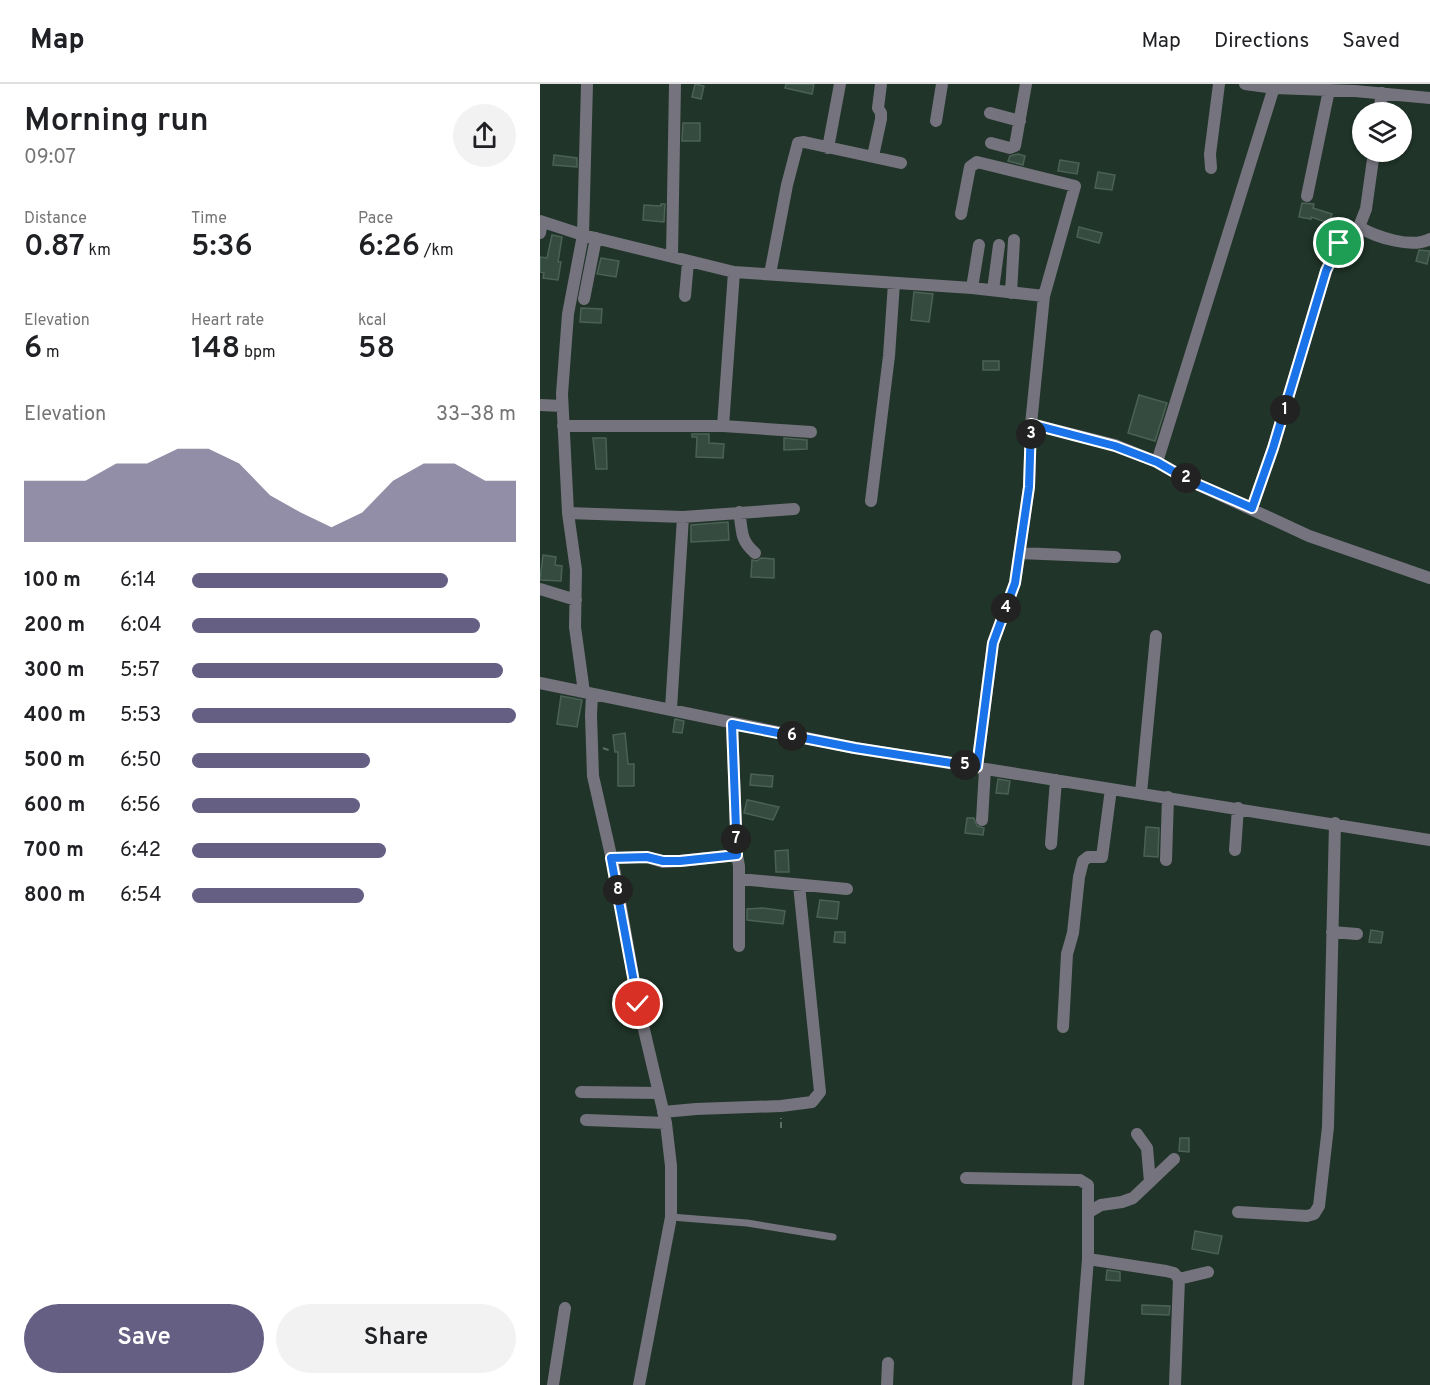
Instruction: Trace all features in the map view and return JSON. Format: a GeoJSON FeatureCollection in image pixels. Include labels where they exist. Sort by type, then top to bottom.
{"type":"FeatureCollection","features":[{"type":"Feature","properties":{"kind":"street"},"geometry":{"type":"LineString","coordinates":[[587,84],[583,235],[568,314],[562,406],[568,513],[576,570],[575,627],[591,715],[593,776],[638,1004],[664,1118],[671,1166],[671,1217],[639,1385]]}},
{"type":"Feature","properties":{"kind":"street"},"geometry":{"type":"LineString","coordinates":[[672,256],[675,84]]}},
{"type":"Feature","properties":{"kind":"street"},"geometry":{"type":"LineString","coordinates":[[828,148],[840,84]]}},
{"type":"Feature","properties":{"kind":"street"},"geometry":{"type":"LineString","coordinates":[[873,156],[881,119],[881,112],[878,108],[881,84]]}},
{"type":"Feature","properties":{"kind":"street"},"geometry":{"type":"LineString","coordinates":[[936,121],[942,84]]}},
{"type":"Feature","properties":{"kind":"street"},"geometry":{"type":"LineString","coordinates":[[991,143],[1010,148],[1015,146],[1026,84]]}},
{"type":"Feature","properties":{"kind":"street"},"geometry":{"type":"LineString","coordinates":[[1211,168],[1211,143],[1220,84]]}},
{"type":"Feature","properties":{"kind":"street"},"geometry":{"type":"LineString","coordinates":[[1245,84],[1329,90],[1356,88],[1430,98]]}},
{"type":"Feature","properties":{"kind":"street"},"geometry":{"type":"LineString","coordinates":[[1157,462],[1274,86]]}},
{"type":"Feature","properties":{"kind":"street"},"geometry":{"type":"LineString","coordinates":[[1308,196],[1329,90]]}},
{"type":"Feature","properties":{"kind":"street"},"geometry":{"type":"LineString","coordinates":[[1381,102],[1382,93]]}},
{"type":"Feature","properties":{"kind":"street"},"geometry":{"type":"LineString","coordinates":[[990,113],[1020,122]]}},
{"type":"Feature","properties":{"kind":"street"},"geometry":{"type":"LineString","coordinates":[[770,274],[796,145],[804,142],[901,162]]}},
{"type":"Feature","properties":{"kind":"street"},"geometry":{"type":"LineString","coordinates":[[961,214],[970,167],[977,162],[1075,186],[1044,296],[1031,424],[1029,487],[1015,583],[993,643],[981,768],[982,820]]}},
{"type":"Feature","properties":{"kind":"street"},"geometry":{"type":"LineString","coordinates":[[1252,508],[1273,448],[1326,271],[1339,243],[1359,227],[1366,209],[1373,162]]}},
{"type":"Feature","properties":{"kind":"street"},"geometry":{"type":"LineString","coordinates":[[541,225],[735,272],[972,288],[1044,296]]}},
{"type":"Feature","properties":{"kind":"street"},"geometry":{"type":"LineString","coordinates":[[1359,227],[1370,233],[1415,244],[1430,239]]}},
{"type":"Feature","properties":{"kind":"street"},"geometry":{"type":"LineString","coordinates":[[584,299],[596,237]]}},
{"type":"Feature","properties":{"kind":"street"},"geometry":{"type":"LineString","coordinates":[[1011,293],[1014,240]]}},
{"type":"Feature","properties":{"kind":"street"},"geometry":{"type":"LineString","coordinates":[[972,288],[979,244]]}},
{"type":"Feature","properties":{"kind":"street"},"geometry":{"type":"LineString","coordinates":[[993,290],[999,244]]}},
{"type":"Feature","properties":{"kind":"street"},"geometry":{"type":"LineString","coordinates":[[685,296],[688,262]]}},
{"type":"Feature","properties":{"kind":"street"},"geometry":{"type":"LineString","coordinates":[[723,426],[735,272]]}},
{"type":"Feature","properties":{"kind":"street"},"geometry":{"type":"LineString","coordinates":[[871,501],[889,356],[894,283]]}},
{"type":"Feature","properties":{"kind":"street"},"geometry":{"type":"LineString","coordinates":[[540,405],[562,406]]}},
{"type":"Feature","properties":{"kind":"street"},"geometry":{"type":"LineString","coordinates":[[1031,424],[1115,446],[1157,462],[1190,481],[1309,536],[1430,578]]}},
{"type":"Feature","properties":{"kind":"street"},"geometry":{"type":"LineString","coordinates":[[563,426],[723,426],[811,432]]}},
{"type":"Feature","properties":{"kind":"street"},"geometry":{"type":"LineString","coordinates":[[568,513],[683,517],[794,509]]}},
{"type":"Feature","properties":{"kind":"street"},"geometry":{"type":"LineString","coordinates":[[739,512],[742,537],[746,545],[755,553]]}},
{"type":"Feature","properties":{"kind":"street"},"geometry":{"type":"LineString","coordinates":[[671,709],[683,517]]}},
{"type":"Feature","properties":{"kind":"street"},"geometry":{"type":"LineString","coordinates":[[1019,553],[1115,557]]}},
{"type":"Feature","properties":{"kind":"street"},"geometry":{"type":"LineString","coordinates":[[540,589],[576,600]]}},
{"type":"Feature","properties":{"kind":"street"},"geometry":{"type":"LineString","coordinates":[[1141,793],[1156,636]]}},
{"type":"Feature","properties":{"kind":"street"},"geometry":{"type":"LineString","coordinates":[[540,682],[855,748],[1430,840]]}},
{"type":"Feature","properties":{"kind":"street"},"geometry":{"type":"LineString","coordinates":[[732,724],[740,946]]}},
{"type":"Feature","properties":{"kind":"street"},"geometry":{"type":"LineString","coordinates":[[1051,844],[1056,780]]}},
{"type":"Feature","properties":{"kind":"street"},"geometry":{"type":"LineString","coordinates":[[1063,1027],[1067,954],[1074,927],[1078,877],[1083,861],[1088,857],[1102,857],[1111,789]]}},
{"type":"Feature","properties":{"kind":"street"},"geometry":{"type":"LineString","coordinates":[[1166,860],[1168,797]]}},
{"type":"Feature","properties":{"kind":"street"},"geometry":{"type":"LineString","coordinates":[[1235,850],[1238,808]]}},
{"type":"Feature","properties":{"kind":"street"},"geometry":{"type":"LineString","coordinates":[[1238,1212],[1307,1216],[1314,1214],[1319,1206],[1328,1127],[1335,823]]}},
{"type":"Feature","properties":{"kind":"street"},"geometry":{"type":"LineString","coordinates":[[611,858],[647,857],[663,861],[680,861],[737,855]]}},
{"type":"Feature","properties":{"kind":"street"},"geometry":{"type":"LineString","coordinates":[[739,879],[847,889]]}},
{"type":"Feature","properties":{"kind":"street"},"geometry":{"type":"LineString","coordinates":[[586,1120],[664,1118],[696,1108],[781,1106],[812,1101],[816,1098],[820,1092],[799,885]]}},
{"type":"Feature","properties":{"kind":"street"},"geometry":{"type":"LineString","coordinates":[[1332,932],[1357,934]]}},
{"type":"Feature","properties":{"kind":"street"},"geometry":{"type":"LineString","coordinates":[[581,1092],[658,1093]]}},
{"type":"Feature","properties":{"kind":"street"},"geometry":{"type":"LineString","coordinates":[[1137,1134],[1148,1148],[1150,1182]]}},
{"type":"Feature","properties":{"kind":"street"},"geometry":{"type":"LineString","coordinates":[[1089,1212],[1101,1205],[1122,1202],[1133,1197],[1174,1159]]}},
{"type":"Feature","properties":{"kind":"street"},"geometry":{"type":"LineString","coordinates":[[966,1178],[1084,1181],[1088,1185],[1088,1259],[1078,1385]]}},
{"type":"Feature","properties":{"kind":"street"},"geometry":{"type":"LineString","coordinates":[[1088,1259],[1166,1271],[1173,1273],[1179,1279],[1174,1385]]}},
{"type":"Feature","properties":{"kind":"street"},"geometry":{"type":"LineString","coordinates":[[1179,1279],[1208,1272]]}},
{"type":"Feature","properties":{"kind":"street"},"geometry":{"type":"LineString","coordinates":[[553,1385],[565,1308]]}},
{"type":"Feature","properties":{"kind":"street"},"geometry":{"type":"LineString","coordinates":[[887,1385],[888,1363]]}},
{"type":"Feature","properties":{"kind":"lane"},"geometry":{"type":"LineString","coordinates":[[671,1217],[747,1223],[833,1237]]}},
{"type":"Feature","properties":{"kind":"building"},"geometry":{"type":"Polygon","coordinates":[[[695,84],[704,86],[701,99],[692,97],[695,84]]]}},
{"type":"Feature","properties":{"kind":"building"},"geometry":{"type":"Polygon","coordinates":[[[786,84],[814,84],[812,94],[785,88],[786,84]]]}},
{"type":"Feature","properties":{"kind":"building"},"geometry":{"type":"Polygon","coordinates":[[[683,123],[700,123],[700,141],[682,141],[683,123]]]}},
{"type":"Feature","properties":{"kind":"building"},"geometry":{"type":"Polygon","coordinates":[[[1018,154],[1025,156],[1023,165],[1008,161],[1010,156],[1018,154]]]}},
{"type":"Feature","properties":{"kind":"building"},"geometry":{"type":"Polygon","coordinates":[[[554,155],[577,158],[577,167],[553,165],[554,155]]]}},
{"type":"Feature","properties":{"kind":"building"},"geometry":{"type":"Polygon","coordinates":[[[1060,160],[1079,163],[1077,174],[1058,171],[1060,160]]]}},
{"type":"Feature","properties":{"kind":"building"},"geometry":{"type":"Polygon","coordinates":[[[1098,172],[1115,175],[1112,190],[1095,188],[1098,172]]]}},
{"type":"Feature","properties":{"kind":"building"},"geometry":{"type":"Polygon","coordinates":[[[1302,203],[1314,204],[1313,208],[1332,214],[1329,223],[1311,217],[1311,219],[1299,217],[1302,203]]]}},
{"type":"Feature","properties":{"kind":"building"},"geometry":{"type":"Polygon","coordinates":[[[665,204],[664,222],[643,220],[644,205],[661,206],[665,204]]]}},
{"type":"Feature","properties":{"kind":"building"},"geometry":{"type":"Polygon","coordinates":[[[1079,227],[1102,233],[1099,243],[1077,237],[1079,227]]]}},
{"type":"Feature","properties":{"kind":"building"},"geometry":{"type":"Polygon","coordinates":[[[552,235],[562,237],[558,280],[543,278],[544,273],[540,272],[540,257],[547,258],[552,235]]]}},
{"type":"Feature","properties":{"kind":"building"},"geometry":{"type":"Polygon","coordinates":[[[1419,250],[1430,251],[1427,264],[1416,261],[1419,250]]]}},
{"type":"Feature","properties":{"kind":"building"},"geometry":{"type":"Polygon","coordinates":[[[601,258],[619,261],[616,277],[597,274],[601,258]]]}},
{"type":"Feature","properties":{"kind":"building"},"geometry":{"type":"Polygon","coordinates":[[[914,292],[933,294],[929,322],[911,320],[914,292]]]}},
{"type":"Feature","properties":{"kind":"building"},"geometry":{"type":"Polygon","coordinates":[[[581,308],[602,309],[601,323],[580,322],[581,308]]]}},
{"type":"Feature","properties":{"kind":"building"},"geometry":{"type":"Polygon","coordinates":[[[983,361],[999,361],[999,370],[983,370],[983,361]]]}},
{"type":"Feature","properties":{"kind":"building"},"geometry":{"type":"Polygon","coordinates":[[[1139,395],[1167,403],[1155,441],[1128,433],[1139,395]]]}},
{"type":"Feature","properties":{"kind":"building"},"geometry":{"type":"Polygon","coordinates":[[[692,434],[709,434],[709,443],[724,444],[723,458],[696,457],[697,437],[692,437],[692,434]]]}},
{"type":"Feature","properties":{"kind":"building"},"geometry":{"type":"Polygon","coordinates":[[[593,438],[606,438],[607,469],[596,469],[593,438]]]}},
{"type":"Feature","properties":{"kind":"building"},"geometry":{"type":"Polygon","coordinates":[[[784,438],[807,440],[807,449],[784,450],[784,438]]]}},
{"type":"Feature","properties":{"kind":"building"},"geometry":{"type":"Polygon","coordinates":[[[728,522],[729,540],[691,542],[691,525],[728,522]]]}},
{"type":"Feature","properties":{"kind":"building"},"geometry":{"type":"Polygon","coordinates":[[[543,555],[556,557],[555,565],[562,566],[561,581],[540,580],[543,555]]]}},
{"type":"Feature","properties":{"kind":"building"},"geometry":{"type":"Polygon","coordinates":[[[761,558],[774,559],[774,578],[751,577],[752,560],[757,561],[761,558]]]}},
{"type":"Feature","properties":{"kind":"building"},"geometry":{"type":"Polygon","coordinates":[[[561,696],[582,700],[577,727],[557,724],[561,696]]]}},
{"type":"Feature","properties":{"kind":"building"},"geometry":{"type":"Polygon","coordinates":[[[675,719],[684,721],[682,733],[673,732],[675,719]]]}},
{"type":"Feature","properties":{"kind":"building"},"geometry":{"type":"Polygon","coordinates":[[[625,733],[628,764],[634,764],[634,786],[618,786],[618,752],[615,752],[613,735],[625,733]]]}},
{"type":"Feature","properties":{"kind":"building"},"geometry":{"type":"Polygon","coordinates":[[[751,774],[773,776],[772,787],[750,785],[751,774]]]}},
{"type":"Feature","properties":{"kind":"building"},"geometry":{"type":"Polygon","coordinates":[[[998,779],[1010,781],[1008,794],[996,793],[998,779]]]}},
{"type":"Feature","properties":{"kind":"building"},"geometry":{"type":"Polygon","coordinates":[[[747,800],[779,807],[773,820],[744,813],[747,800]]]}},
{"type":"Feature","properties":{"kind":"building"},"geometry":{"type":"Polygon","coordinates":[[[967,818],[974,818],[977,826],[984,828],[983,835],[965,833],[967,818]]]}},
{"type":"Feature","properties":{"kind":"building"},"geometry":{"type":"Polygon","coordinates":[[[1146,827],[1159,828],[1158,857],[1144,856],[1146,827]]]}},
{"type":"Feature","properties":{"kind":"building"},"geometry":{"type":"Polygon","coordinates":[[[788,850],[789,872],[776,872],[775,851],[788,850]]]}},
{"type":"Feature","properties":{"kind":"building"},"geometry":{"type":"Polygon","coordinates":[[[820,900],[839,902],[837,919],[817,917],[820,900]]]}},
{"type":"Feature","properties":{"kind":"building"},"geometry":{"type":"Polygon","coordinates":[[[763,908],[785,911],[783,924],[747,920],[747,909],[763,908]]]}},
{"type":"Feature","properties":{"kind":"building"},"geometry":{"type":"Polygon","coordinates":[[[1371,930],[1383,932],[1381,943],[1369,942],[1371,930]]]}},
{"type":"Feature","properties":{"kind":"building"},"geometry":{"type":"Polygon","coordinates":[[[835,932],[845,932],[845,943],[834,942],[835,932]]]}},
{"type":"Feature","properties":{"kind":"building"},"geometry":{"type":"Polygon","coordinates":[[[1180,1138],[1189,1138],[1189,1152],[1179,1151],[1180,1138]]]}},
{"type":"Feature","properties":{"kind":"building"},"geometry":{"type":"Polygon","coordinates":[[[1195,1231],[1222,1236],[1218,1254],[1192,1249],[1195,1231]]]}},
{"type":"Feature","properties":{"kind":"building"},"geometry":{"type":"Polygon","coordinates":[[[1107,1270],[1120,1272],[1120,1281],[1106,1280],[1107,1270]]]}},
{"type":"Feature","properties":{"kind":"building"},"geometry":{"type":"Polygon","coordinates":[[[1142,1305],[1170,1306],[1169,1315],[1142,1314],[1142,1305]]]}},
{"type":"Feature","properties":{"kind":"route"},"geometry":{"type":"LineString","coordinates":[[638,1004],[611,858],[630,856],[680,861],[737,855],[732,724],[855,748],[977,767],[993,643],[1015,583],[1029,487],[1031,424],[1115,446],[1157,462],[1190,481],[1252,508],[1273,448],[1326,271],[1339,243]]}}]}
